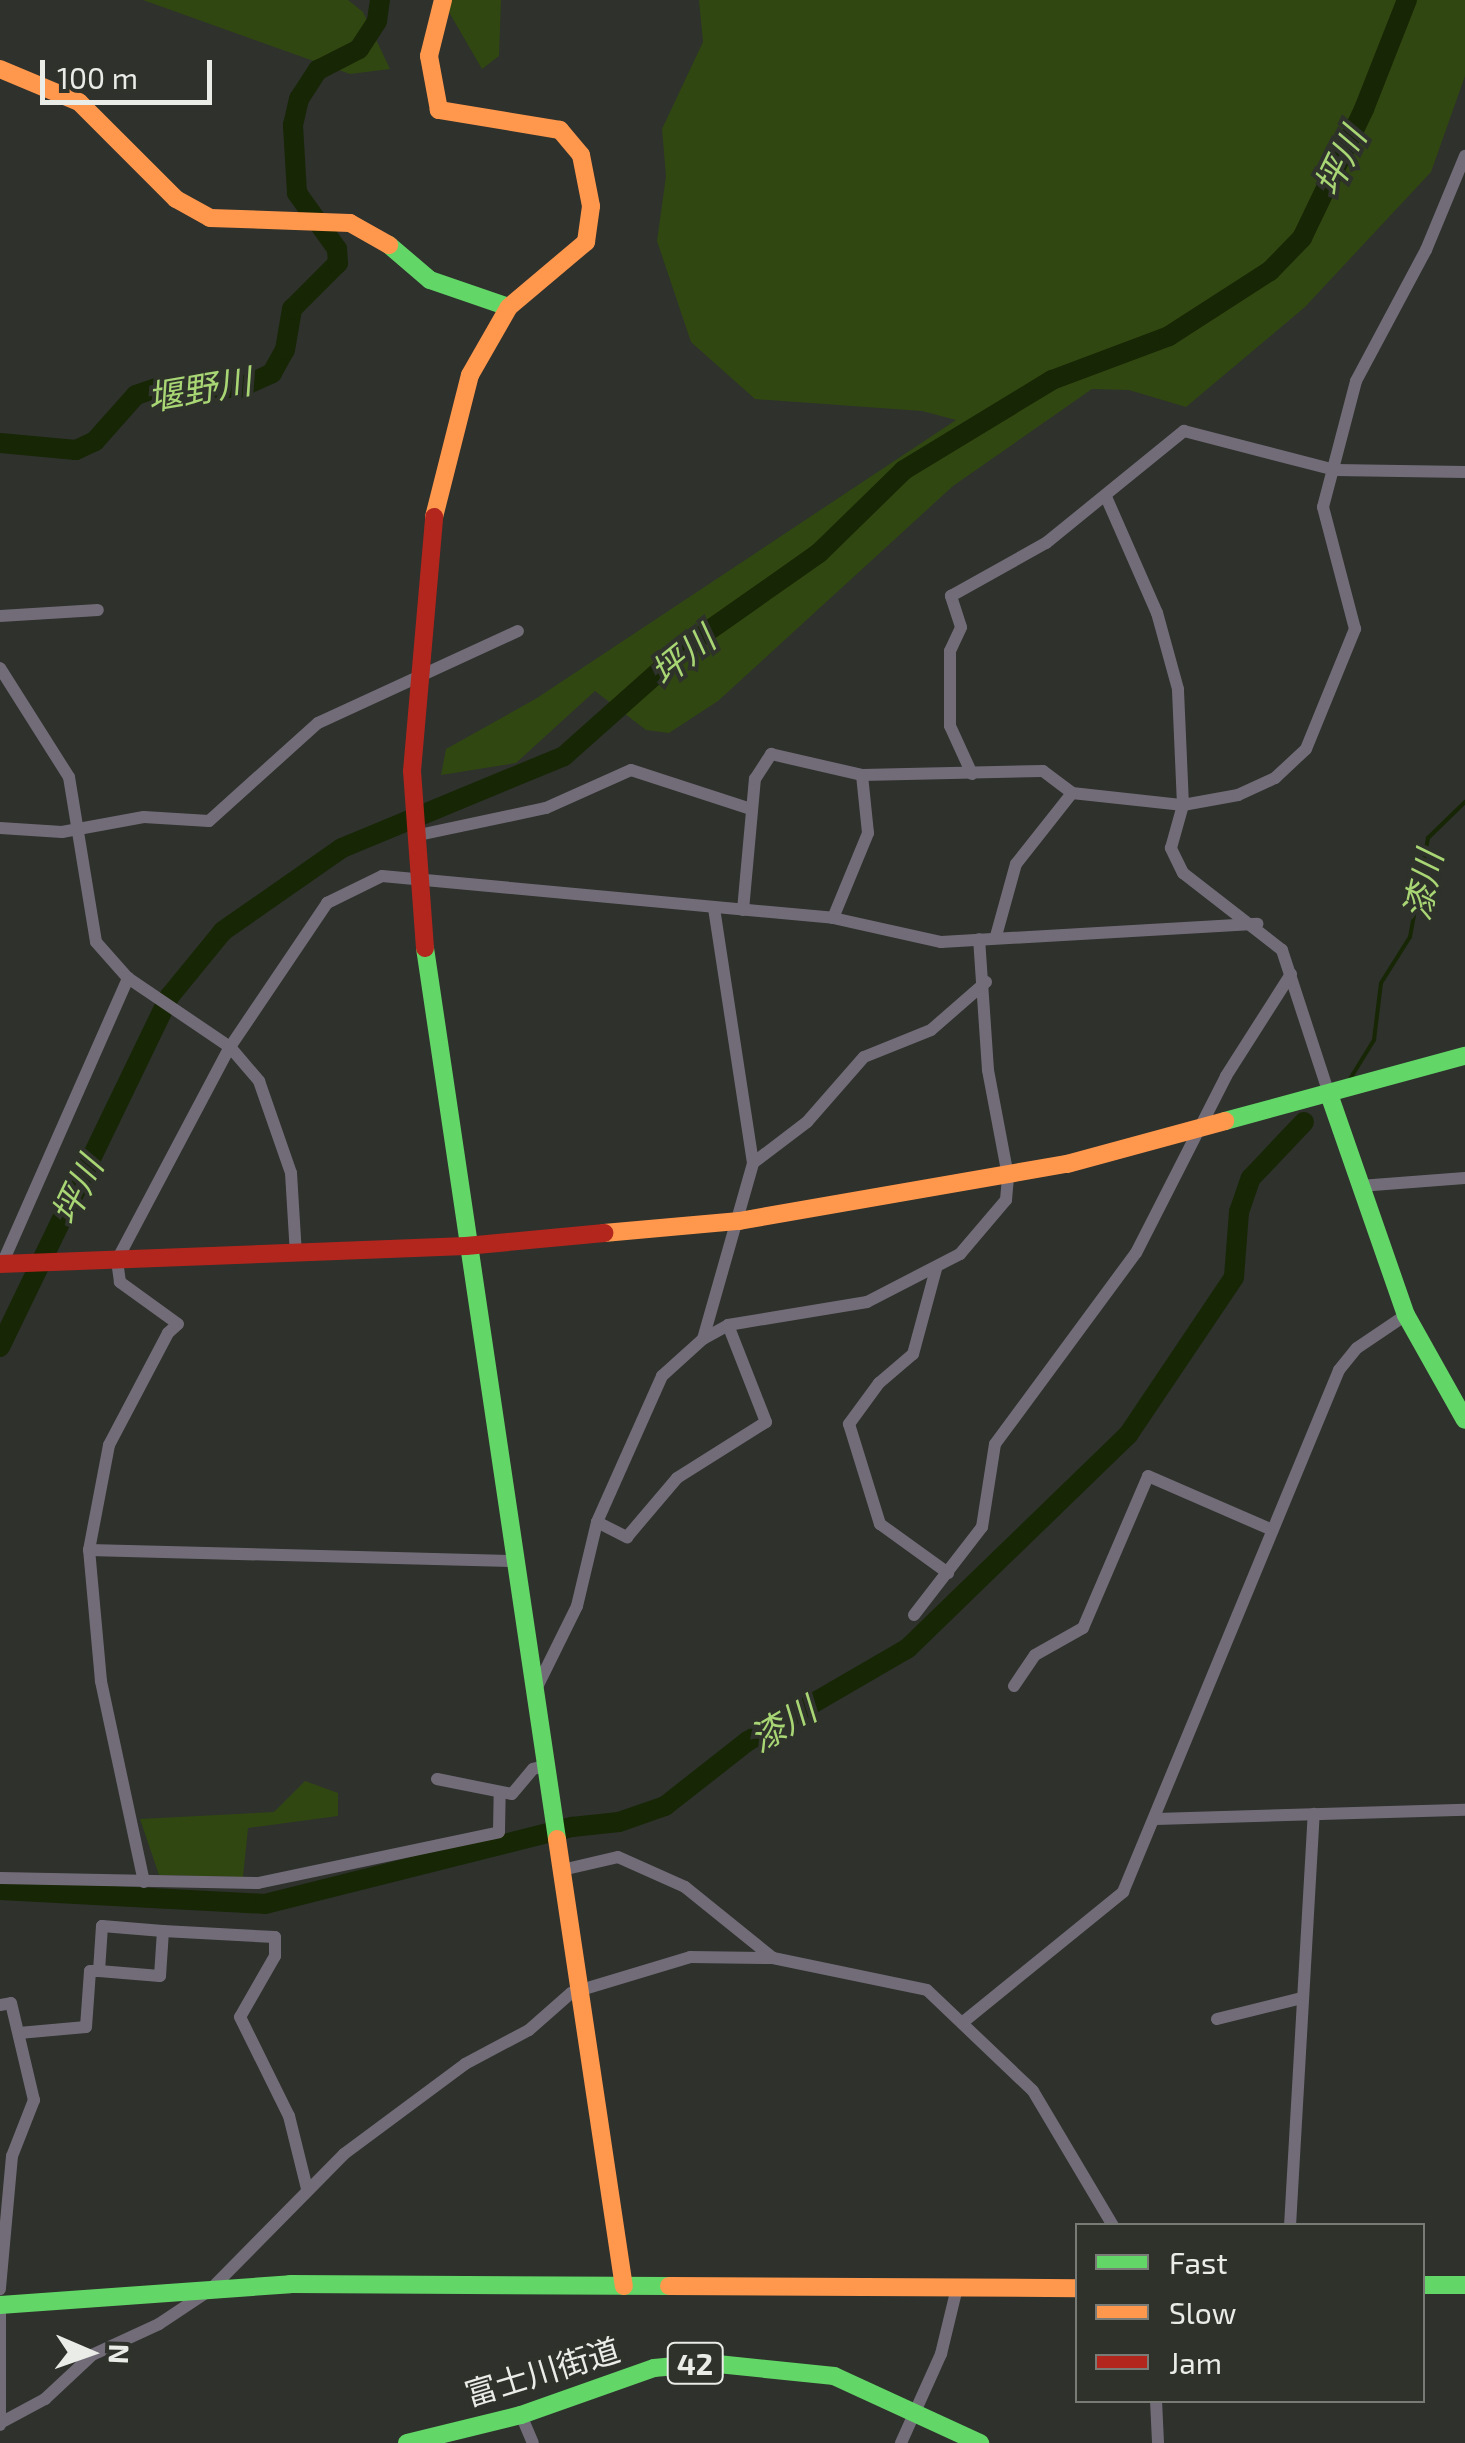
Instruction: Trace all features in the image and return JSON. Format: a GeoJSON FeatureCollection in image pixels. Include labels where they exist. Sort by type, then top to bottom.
{"type":"FeatureCollection","features":[{"type":"Feature","properties":{"kind":"street"},"geometry":{"type":"LineString","coordinates":[[443,0],[429,56],[432,98],[440,110],[545,124],[572,139],[581,155],[591,206],[586,242],[509,306],[470,375],[439,484],[416,682],[414,829],[416,879],[466,1246],[518,1561],[624,2286]]}},
{"type":"Feature","properties":{"kind":"street"},"geometry":{"type":"LineString","coordinates":[[0,69],[79,102],[192,209],[232,222],[332,220],[380,238],[430,280],[509,306]]}},
{"type":"Feature","properties":{"kind":"street"},"geometry":{"type":"LineString","coordinates":[[743,910],[750,809],[756,780],[771,754],[862,775],[1043,771],[1072,793],[1183,805],[1238,795],[1274,778],[1306,749],[1355,630],[1322,508],[1356,381],[1426,250],[1465,156]]}},
{"type":"Feature","properties":{"kind":"street"},"geometry":{"type":"LineString","coordinates":[[972,774],[950,726],[950,650],[961,627],[951,596],[1020,561],[1106,497],[1184,430],[1334,470],[1465,472]]}},
{"type":"Feature","properties":{"kind":"street"},"geometry":{"type":"LineString","coordinates":[[1106,497],[1157,613],[1178,689],[1183,805],[1171,848],[1183,873],[1256,924],[1282,950],[1406,1315],[1465,1420]]}},
{"type":"Feature","properties":{"kind":"street"},"geometry":{"type":"LineString","coordinates":[[0,616],[98,610]]}},
{"type":"Feature","properties":{"kind":"street"},"geometry":{"type":"LineString","coordinates":[[0,828],[62,832],[144,817],[209,821],[318,724],[416,682],[518,631]]}},
{"type":"Feature","properties":{"kind":"street"},"geometry":{"type":"LineString","coordinates":[[0,668],[69,777],[96,942],[128,978],[230,1047],[259,1081],[290,1173],[296,1255]]}},
{"type":"Feature","properties":{"kind":"street"},"geometry":{"type":"LineString","coordinates":[[414,829],[474,828],[546,808],[631,770],[750,809]]}},
{"type":"Feature","properties":{"kind":"street"},"geometry":{"type":"LineString","coordinates":[[833,918],[868,833],[862,775]]}},
{"type":"Feature","properties":{"kind":"street"},"geometry":{"type":"LineString","coordinates":[[996,936],[1016,864],[1072,793]]}},
{"type":"Feature","properties":{"kind":"street"},"geometry":{"type":"LineString","coordinates":[[144,1882],[101,1681],[89,1550],[109,1445],[178,1324],[120,1282],[116,1260],[230,1047],[327,904],[382,876],[833,918],[941,942],[1256,924]]}},
{"type":"Feature","properties":{"kind":"street"},"geometry":{"type":"LineString","coordinates":[[703,1338],[753,1163],[714,907]]}},
{"type":"Feature","properties":{"kind":"street"},"geometry":{"type":"LineString","coordinates":[[537,1687],[578,1606],[597,1522],[662,1376],[703,1338],[728,1325],[867,1302],[936,1269],[960,1254],[1006,1200],[1008,1176],[988,1070],[986,982],[979,940]]}},
{"type":"Feature","properties":{"kind":"street"},"geometry":{"type":"LineString","coordinates":[[914,1615],[982,1527],[995,1444],[1136,1254],[1197,1133],[1291,974]]}},
{"type":"Feature","properties":{"kind":"street"},"geometry":{"type":"LineString","coordinates":[[128,978],[1,1264],[466,1246],[739,1221],[1008,1176],[1197,1133],[1465,1056]]}},
{"type":"Feature","properties":{"kind":"street"},"geometry":{"type":"LineString","coordinates":[[753,1163],[807,1122],[864,1057],[932,1030],[986,982]]}},
{"type":"Feature","properties":{"kind":"street"},"geometry":{"type":"LineString","coordinates":[[1360,1186],[1465,1178]]}},
{"type":"Feature","properties":{"kind":"street"},"geometry":{"type":"LineString","coordinates":[[936,1269],[914,1354],[878,1383],[849,1424],[880,1524],[948,1573]]}},
{"type":"Feature","properties":{"kind":"street"},"geometry":{"type":"LineString","coordinates":[[962,2023],[1111,1905],[1156,1819],[1270,1530],[1339,1370],[1357,1348],[1406,1315]]}},
{"type":"Feature","properties":{"kind":"street"},"geometry":{"type":"LineString","coordinates":[[597,1522],[627,1537],[676,1478],[766,1422],[728,1325]]}},
{"type":"Feature","properties":{"kind":"street"},"geometry":{"type":"LineString","coordinates":[[1014,1686],[1035,1655],[1083,1628],[1148,1476],[1270,1530]]}},
{"type":"Feature","properties":{"kind":"street"},"geometry":{"type":"LineString","coordinates":[[89,1550],[518,1561]]}},
{"type":"Feature","properties":{"kind":"street"},"geometry":{"type":"LineString","coordinates":[[437,1779],[512,1794],[533,1769],[548,1766]]}},
{"type":"Feature","properties":{"kind":"street"},"geometry":{"type":"LineString","coordinates":[[0,1878],[258,1883],[499,1832],[500,1793]]}},
{"type":"Feature","properties":{"kind":"street"},"geometry":{"type":"LineString","coordinates":[[1156,1819],[1465,1810]]}},
{"type":"Feature","properties":{"kind":"street"},"geometry":{"type":"LineString","coordinates":[[1290,2223],[1314,1814]]}},
{"type":"Feature","properties":{"kind":"street"},"geometry":{"type":"LineString","coordinates":[[562,1870],[618,1858],[665,1876],[773,1958]]}},
{"type":"Feature","properties":{"kind":"street"},"geometry":{"type":"LineString","coordinates":[[99,1971],[102,1926],[274,1937],[275,1956],[240,2017],[289,2116],[308,2189]]}},
{"type":"Feature","properties":{"kind":"street"},"geometry":{"type":"LineString","coordinates":[[19,2033],[86,2026],[90,1972],[160,1976],[163,1932]]}},
{"type":"Feature","properties":{"kind":"street"},"geometry":{"type":"LineString","coordinates":[[1075,2288],[624,2286],[210,2290],[0,2308],[2,2423],[46,2398],[92,2355],[159,2324],[210,2290],[308,2189],[394,2115],[581,1989],[690,1957],[773,1958],[907,1980],[927,1990],[1033,2091],[1111,2223]]}},
{"type":"Feature","properties":{"kind":"street"},"geometry":{"type":"LineString","coordinates":[[1217,2018],[1302,1998]]}},
{"type":"Feature","properties":{"kind":"street"},"geometry":{"type":"LineString","coordinates":[[0,2004],[11,2003],[34,2100],[12,2156],[0,2288]]}},
{"type":"Feature","properties":{"kind":"street"},"geometry":{"type":"LineString","coordinates":[[1425,2285],[1465,2285]]}},
{"type":"Feature","properties":{"kind":"street"},"geometry":{"type":"LineString","coordinates":[[901,2443],[942,2354],[957,2288]]}},
{"type":"Feature","properties":{"kind":"street","name":"富士川街道"},"geometry":{"type":"LineString","coordinates":[[407,2443],[521,2414],[654,2368],[708,2363],[834,2376],[911,2415],[980,2443]]}},
{"type":"Feature","properties":{"kind":"street"},"geometry":{"type":"LineString","coordinates":[[1156,2403],[1158,2443]]}},
{"type":"Feature","properties":{"kind":"street"},"geometry":{"type":"LineString","coordinates":[[521,2414],[533,2443]]}},
{"type":"Feature","properties":{"kind":"green space"},"geometry":{"type":"Polygon","coordinates":[[[143,0],[348,0],[363,12],[390,69],[350,74],[143,0]]]}},
{"type":"Feature","properties":{"kind":"green space"},"geometry":{"type":"Polygon","coordinates":[[[442,0],[501,0],[499,56],[482,69],[442,0]]]}},
{"type":"Feature","properties":{"kind":"green space"},"geometry":{"type":"Polygon","coordinates":[[[699,0],[1465,0],[1465,76],[1431,172],[1305,307],[1186,407],[1129,390],[1092,389],[953,486],[718,701],[669,733],[646,730],[595,691],[516,763],[441,775],[446,749],[537,698],[956,420],[922,411],[755,399],[691,342],[657,241],[666,176],[662,129],[703,42],[699,0]]]}},
{"type":"Feature","properties":{"kind":"green space"},"geometry":{"type":"Polygon","coordinates":[[[305,1781],[338,1793],[338,1816],[248,1828],[243,1877],[159,1875],[140,1819],[274,1812],[305,1781]]]}},
{"type":"Feature","properties":{"kind":"waterway","name":"堰野川"},"geometry":{"type":"LineString","coordinates":[[0,443],[76,450],[95,441],[136,395],[159,387],[239,388],[272,373],[285,350],[292,309],[338,263],[337,249],[297,193],[293,125],[299,99],[318,70],[359,49],[377,21],[380,0]]}},
{"type":"Feature","properties":{"kind":"waterway","name":"坪川"},"geometry":{"type":"LineString","coordinates":[[0,1347],[169,997],[223,931],[342,848],[564,756],[691,643],[819,553],[904,470],[1052,380],[1169,336],[1270,271],[1302,238],[1364,109],[1407,0]]}},
{"type":"Feature","properties":{"kind":"waterway","name":"漆川"},"geometry":{"type":"LineString","coordinates":[[1350,1079],[1374,1040],[1381,983],[1410,937],[1428,838],[1465,802]]}},
{"type":"Feature","properties":{"kind":"waterway","name":"漆川"},"geometry":{"type":"LineString","coordinates":[[0,1890],[265,1904],[572,1827],[619,1822],[665,1806],[748,1741],[907,1649],[1128,1435],[1234,1277],[1239,1212],[1251,1178],[1304,1122]]}},
{"type":"Feature","properties":{"kind":"traffic: fast"},"geometry":{"type":"LineString","coordinates":[[389,245],[430,280],[509,307]]}},
{"type":"Feature","properties":{"kind":"traffic: fast"},"geometry":{"type":"LineString","coordinates":[[425,948],[557,1839]]}},
{"type":"Feature","properties":{"kind":"traffic: fast"},"geometry":{"type":"LineString","coordinates":[[1225,1121],[1465,1056]]}},
{"type":"Feature","properties":{"kind":"traffic: fast"},"geometry":{"type":"LineString","coordinates":[[1330,1097],[1406,1315],[1465,1420]]}},
{"type":"Feature","properties":{"kind":"traffic: fast"},"geometry":{"type":"LineString","coordinates":[[0,2305],[290,2284],[669,2286]]}},
{"type":"Feature","properties":{"kind":"traffic: fast"},"geometry":{"type":"LineString","coordinates":[[1425,2285],[1465,2285]]}},
{"type":"Feature","properties":{"kind":"traffic: fast"},"geometry":{"type":"LineString","coordinates":[[407,2443],[521,2415],[654,2368],[708,2363],[834,2376],[980,2443]]}},
{"type":"Feature","properties":{"kind":"traffic: slow"},"geometry":{"type":"LineString","coordinates":[[434,517],[470,375],[509,307],[586,242],[591,206],[581,155],[560,130],[439,110],[429,56],[443,0]]}},
{"type":"Feature","properties":{"kind":"traffic: slow"},"geometry":{"type":"LineString","coordinates":[[0,69],[79,102],[176,199],[210,218],[350,223],[389,245]]}},
{"type":"Feature","properties":{"kind":"traffic: slow"},"geometry":{"type":"LineString","coordinates":[[604,1233],[739,1221],[1067,1164],[1225,1121]]}},
{"type":"Feature","properties":{"kind":"traffic: slow"},"geometry":{"type":"LineString","coordinates":[[557,1839],[624,2286]]}},
{"type":"Feature","properties":{"kind":"traffic: slow"},"geometry":{"type":"LineString","coordinates":[[669,2286],[1075,2288]]}},
{"type":"Feature","properties":{"kind":"traffic: jam"},"geometry":{"type":"LineString","coordinates":[[425,948],[412,771],[434,517]]}},
{"type":"Feature","properties":{"kind":"traffic: jam"},"geometry":{"type":"LineString","coordinates":[[0,1264],[466,1246],[604,1233]]}}]}
